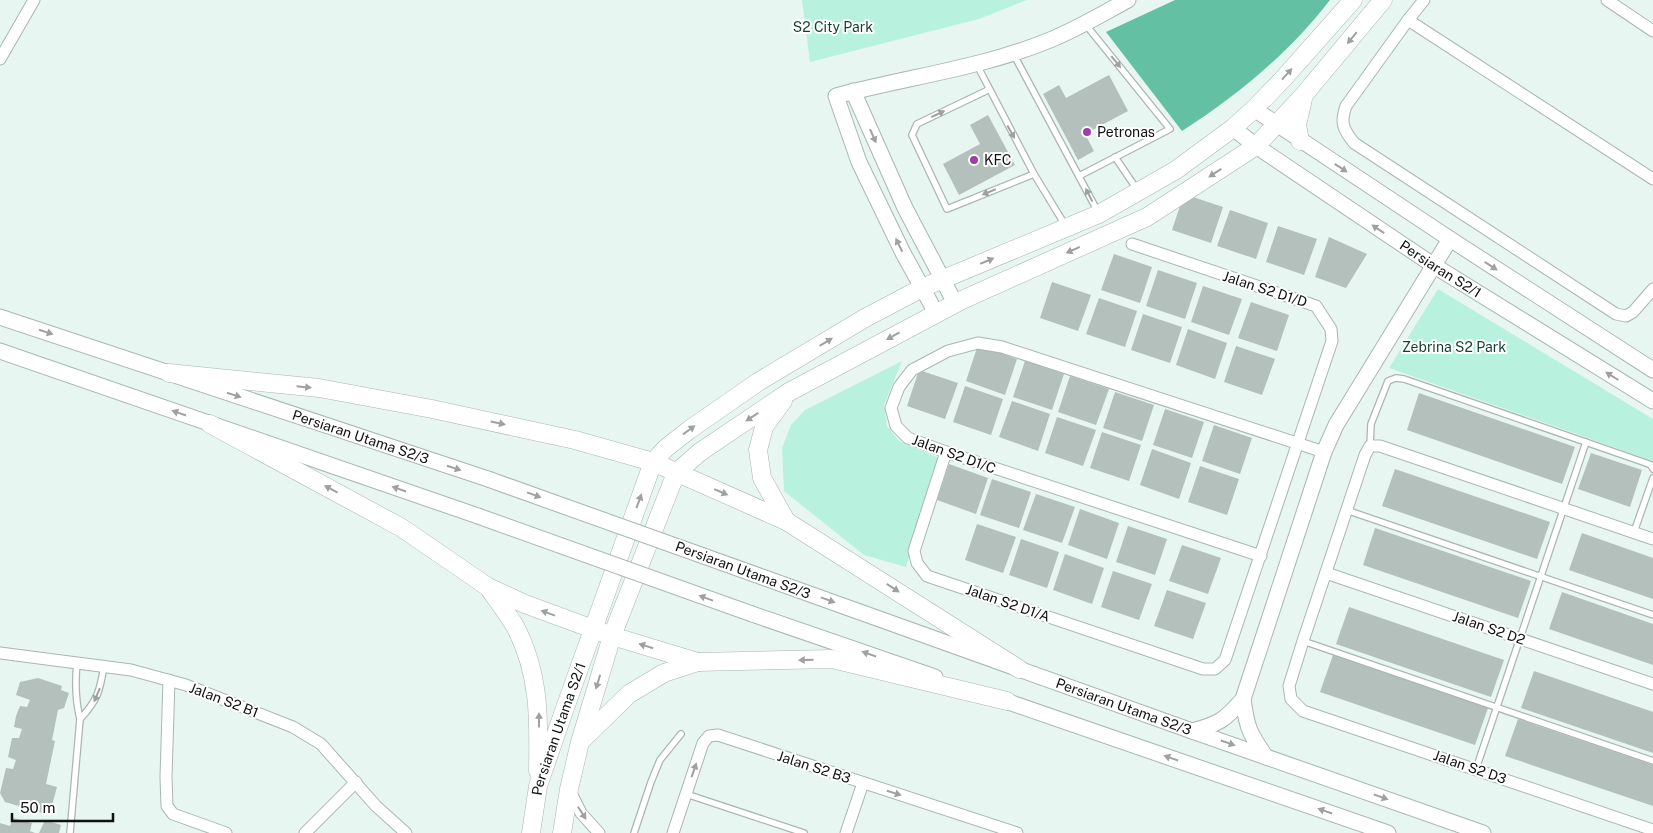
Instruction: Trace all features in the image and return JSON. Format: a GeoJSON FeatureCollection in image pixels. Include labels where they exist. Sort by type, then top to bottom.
{"type":"FeatureCollection","features":[{"type":"Feature","properties":{"kind":"main road"},"geometry":{"type":"LineString","coordinates":[[936,313],[859,162],[836,96],[1014,53],[1050,40],[1085,24],[1128,0]]}},
{"type":"Feature","properties":{"kind":"main road"},"geometry":{"type":"LineString","coordinates":[[653,462],[666,448],[689,430],[758,382],[865,318],[922,288],[1099,214],[1176,170],[1254,110],[1290,72],[1352,0]]}},
{"type":"Feature","properties":{"kind":"main road"},"geometry":{"type":"LineString","coordinates":[[676,473],[700,452],[789,392],[954,303],[1147,217],[1256,146],[1303,96],[1383,0]]}},
{"type":"Feature","properties":{"kind":"main road"},"geometry":{"type":"LineString","coordinates":[[853,91],[905,208],[954,303]]}},
{"type":"Feature","properties":{"kind":"main road"},"geometry":{"type":"LineString","coordinates":[[1300,141],[1297,125],[1303,96]]}},
{"type":"Feature","properties":{"kind":"main road"},"geometry":{"type":"LineString","coordinates":[[1254,110],[1653,370]]}},
{"type":"Feature","properties":{"kind":"main road","name":"Persiaran S2/1"},"geometry":{"type":"LineString","coordinates":[[1233,128],[1256,146],[1433,266],[1653,402]]}},
{"type":"Feature","properties":{"kind":"main road"},"geometry":{"type":"LineString","coordinates":[[1192,731],[1214,725],[1228,716],[1243,699],[1324,452],[1336,425],[1450,239]]}},
{"type":"Feature","properties":{"kind":"main road","name":"Persiaran Utama S2/3"},"geometry":{"type":"LineString","coordinates":[[0,317],[488,479],[1483,833]]}},
{"type":"Feature","properties":{"kind":"main road"},"geometry":{"type":"LineString","coordinates":[[0,351],[478,516],[752,614],[1388,833]]}},
{"type":"Feature","properties":{"kind":"main road"},"geometry":{"type":"LineString","coordinates":[[168,373],[319,388],[432,409],[574,440],[653,462],[786,521],[1019,669]]}},
{"type":"Feature","properties":{"kind":"main road"},"geometry":{"type":"LineString","coordinates":[[786,521],[762,478],[758,450],[764,427],[789,392]]}},
{"type":"Feature","properties":{"kind":"main road"},"geometry":{"type":"LineString","coordinates":[[210,424],[402,528],[488,587],[525,604],[612,636],[698,662]]}},
{"type":"Feature","properties":{"kind":"main road","name":"Persiaran Utama S2/1"},"geometry":{"type":"LineString","coordinates":[[531,833],[538,786],[653,462]]}},
{"type":"Feature","properties":{"kind":"main road","name":"Persiaran Utama S2/1"},"geometry":{"type":"LineString","coordinates":[[562,833],[569,789],[580,742],[612,636],[676,473]]}},
{"type":"Feature","properties":{"kind":"main road"},"geometry":{"type":"LineString","coordinates":[[488,587],[516,628],[532,668],[539,710],[538,786]]}},
{"type":"Feature","properties":{"kind":"main road"},"geometry":{"type":"LineString","coordinates":[[580,742],[629,694],[664,673],[698,662],[832,659],[1007,701]]}},
{"type":"Feature","properties":{"kind":"main road"},"geometry":{"type":"LineString","coordinates":[[1243,699],[1246,723],[1251,736],[1266,757]]}},
{"type":"Feature","properties":{"kind":"street"},"geometry":{"type":"LineString","coordinates":[[0,59],[34,0]]}},
{"type":"Feature","properties":{"kind":"street"},"geometry":{"type":"LineString","coordinates":[[1424,0],[1346,106],[1342,118],[1345,131],[1354,143],[1616,314],[1626,316],[1633,312],[1653,289]]}},
{"type":"Feature","properties":{"kind":"street"},"geometry":{"type":"LineString","coordinates":[[1607,0],[1653,31]]}},
{"type":"Feature","properties":{"kind":"street"},"geometry":{"type":"LineString","coordinates":[[1408,20],[1653,179]]}},
{"type":"Feature","properties":{"kind":"street","name":"Jalan S2 D1/D"},"geometry":{"type":"LineString","coordinates":[[1132,244],[1316,306],[1331,330],[1332,341],[1261,556],[1225,660],[1215,669]]}},
{"type":"Feature","properties":{"kind":"street","name":"Jalan S2 D1/C"},"geometry":{"type":"LineString","coordinates":[[1261,556],[908,438],[896,426],[891,408],[899,387],[912,370],[948,351],[978,343],[1002,346],[1324,452]]}},
{"type":"Feature","properties":{"kind":"street"},"geometry":{"type":"LineString","coordinates":[[1302,641],[1365,455],[1370,446],[1380,446],[1653,539]]}},
{"type":"Feature","properties":{"kind":"street","name":"Jalan S2 D1/A"},"geometry":{"type":"LineString","coordinates":[[946,452],[914,551],[917,563],[927,576],[1203,669],[1215,669]]}},
{"type":"Feature","properties":{"kind":"street","name":"Jalan S2 D2"},"geometry":{"type":"LineString","coordinates":[[1326,573],[1653,684]]}},
{"type":"Feature","properties":{"kind":"street","name":"Jalan S2 D3"},"geometry":{"type":"LineString","coordinates":[[1302,641],[1289,686],[1291,699],[1304,711],[1653,830]]}},
{"type":"Feature","properties":{"kind":"street","name":"Jalan S2 B1"},"geometry":{"type":"LineString","coordinates":[[0,654],[132,670],[170,680],[293,727],[322,744],[376,806],[406,833]]}},
{"type":"Feature","properties":{"kind":"street"},"geometry":{"type":"LineString","coordinates":[[170,680],[166,777],[167,806],[173,814],[226,833]]}},
{"type":"Feature","properties":{"kind":"street","name":"Jalan S2 B3"},"geometry":{"type":"LineString","coordinates":[[672,833],[703,743],[708,736],[718,735],[1017,833]]}},
{"type":"Feature","properties":{"kind":"street"},"geometry":{"type":"LineString","coordinates":[[305,833],[356,782]]}},
{"type":"Feature","properties":{"kind":"street"},"geometry":{"type":"LineString","coordinates":[[846,833],[863,783]]}},
{"type":"Feature","properties":{"kind":"street"},"geometry":{"type":"LineString","coordinates":[[569,789],[581,813],[599,833]]}},
{"type":"Feature","properties":{"kind":"lane"},"geometry":{"type":"LineString","coordinates":[[1079,176],[1170,128],[1085,24]]}},
{"type":"Feature","properties":{"kind":"lane"},"geometry":{"type":"LineString","coordinates":[[1014,53],[1099,214]]}},
{"type":"Feature","properties":{"kind":"lane"},"geometry":{"type":"LineString","coordinates":[[976,63],[988,90],[1034,174],[1067,228]]}},
{"type":"Feature","properties":{"kind":"lane"},"geometry":{"type":"LineString","coordinates":[[988,90],[917,124],[912,135],[947,209],[1034,174]]}},
{"type":"Feature","properties":{"kind":"lane"},"geometry":{"type":"LineString","coordinates":[[1115,157],[1139,192]]}},
{"type":"Feature","properties":{"kind":"lane"},"geometry":{"type":"LineString","coordinates":[[1370,446],[1371,424],[1388,381],[1396,378],[1404,379],[1646,463],[1651,465],[1653,469]]}},
{"type":"Feature","properties":{"kind":"lane"},"geometry":{"type":"LineString","coordinates":[[1476,770],[1586,442]]}},
{"type":"Feature","properties":{"kind":"lane"},"geometry":{"type":"LineString","coordinates":[[1634,532],[1653,478]]}},
{"type":"Feature","properties":{"kind":"lane"},"geometry":{"type":"LineString","coordinates":[[1346,510],[1653,615]]}},
{"type":"Feature","properties":{"kind":"lane"},"geometry":{"type":"LineString","coordinates":[[1302,641],[1653,761]]}},
{"type":"Feature","properties":{"kind":"lane"},"geometry":{"type":"LineString","coordinates":[[70,833],[80,719],[75,688],[77,662]]}},
{"type":"Feature","properties":{"kind":"lane"},"geometry":{"type":"LineString","coordinates":[[80,719],[92,706],[100,688],[104,666]]}},
{"type":"Feature","properties":{"kind":"lane"},"geometry":{"type":"LineString","coordinates":[[634,833],[660,760],[681,734]]}},
{"type":"Feature","properties":{"kind":"lane"},"geometry":{"type":"LineString","coordinates":[[686,794],[804,833]]}},
{"type":"Feature","properties":{"kind":"green space","name":"S2 City Park"},"geometry":{"type":"Polygon","coordinates":[[[802,0],[1027,0],[979,19],[810,62],[802,0]]]}},
{"type":"Feature","properties":{"kind":"green space"},"geometry":{"type":"Polygon","coordinates":[[[1175,0],[1330,0],[1298,37],[1262,72],[1223,103],[1182,131],[1106,32],[1175,0]]]}},
{"type":"Feature","properties":{"kind":"green space","name":"Zebrina S2 Park"},"geometry":{"type":"Polygon","coordinates":[[[1438,289],[1653,419],[1653,461],[1389,368],[1438,289]]]}},
{"type":"Feature","properties":{"kind":"green space"},"geometry":{"type":"Polygon","coordinates":[[[902,361],[884,405],[887,426],[899,441],[939,458],[906,567],[864,555],[784,491],[782,448],[791,425],[805,410],[902,361]]]}},
{"type":"Feature","properties":{"kind":"building"},"geometry":{"type":"Polygon","coordinates":[[[1109,75],[1128,111],[1085,134],[1094,151],[1078,160],[1043,94],[1059,85],[1066,98],[1109,75]]]}},
{"type":"Feature","properties":{"kind":"building"},"geometry":{"type":"Polygon","coordinates":[[[988,115],[1015,165],[959,195],[943,164],[980,144],[970,125],[988,115]]]}},
{"type":"Feature","properties":{"kind":"building"},"geometry":{"type":"Polygon","coordinates":[[[1184,194],[1223,207],[1211,243],[1172,230],[1184,194]]]}},
{"type":"Feature","properties":{"kind":"building"},"geometry":{"type":"Polygon","coordinates":[[[1230,210],[1268,223],[1256,259],[1217,246],[1230,210]]]}},
{"type":"Feature","properties":{"kind":"building"},"geometry":{"type":"Polygon","coordinates":[[[1278,226],[1317,239],[1304,275],[1266,262],[1278,226]]]}},
{"type":"Feature","properties":{"kind":"building"},"geometry":{"type":"Polygon","coordinates":[[[1329,237],[1367,254],[1346,288],[1315,277],[1329,237]]]}},
{"type":"Feature","properties":{"kind":"building"},"geometry":{"type":"Polygon","coordinates":[[[1114,254],[1152,267],[1140,303],[1101,290],[1114,254]]]}},
{"type":"Feature","properties":{"kind":"building"},"geometry":{"type":"Polygon","coordinates":[[[1158,270],[1197,283],[1185,319],[1146,306],[1158,270]]]}},
{"type":"Feature","properties":{"kind":"building"},"geometry":{"type":"Polygon","coordinates":[[[1052,282],[1091,295],[1078,331],[1040,318],[1052,282]]]}},
{"type":"Feature","properties":{"kind":"building"},"geometry":{"type":"Polygon","coordinates":[[[1203,286],[1242,299],[1229,335],[1191,322],[1203,286]]]}},
{"type":"Feature","properties":{"kind":"building"},"geometry":{"type":"Polygon","coordinates":[[[1099,298],[1137,311],[1125,347],[1086,334],[1099,298]]]}},
{"type":"Feature","properties":{"kind":"building"},"geometry":{"type":"Polygon","coordinates":[[[1251,302],[1289,315],[1277,351],[1238,338],[1251,302]]]}},
{"type":"Feature","properties":{"kind":"building"},"geometry":{"type":"Polygon","coordinates":[[[1143,314],[1182,327],[1170,363],[1131,350],[1143,314]]]}},
{"type":"Feature","properties":{"kind":"building"},"geometry":{"type":"Polygon","coordinates":[[[1188,329],[1227,343],[1215,379],[1176,365],[1188,329]]]}},
{"type":"Feature","properties":{"kind":"building"},"geometry":{"type":"Polygon","coordinates":[[[978,345],[1017,359],[1005,395],[966,381],[978,345]]]}},
{"type":"Feature","properties":{"kind":"building"},"geometry":{"type":"Polygon","coordinates":[[[1236,346],[1275,359],[1262,395],[1224,382],[1236,346]]]}},
{"type":"Feature","properties":{"kind":"building"},"geometry":{"type":"Polygon","coordinates":[[[1025,361],[1064,374],[1052,410],[1013,397],[1025,361]]]}},
{"type":"Feature","properties":{"kind":"building"},"geometry":{"type":"Polygon","coordinates":[[[919,370],[958,383],[945,419],[907,406],[919,370]]]}},
{"type":"Feature","properties":{"kind":"building"},"geometry":{"type":"Polygon","coordinates":[[[1070,376],[1109,389],[1096,425],[1058,412],[1070,376]]]}},
{"type":"Feature","properties":{"kind":"building"},"geometry":{"type":"Polygon","coordinates":[[[965,386],[1003,399],[991,435],[953,422],[965,386]]]}},
{"type":"Feature","properties":{"kind":"building"},"geometry":{"type":"Polygon","coordinates":[[[1115,392],[1154,405],[1142,441],[1103,428],[1115,392]]]}},
{"type":"Feature","properties":{"kind":"building"},"geometry":{"type":"Polygon","coordinates":[[[1419,393],[1575,447],[1562,484],[1407,430],[1419,393]]]}},
{"type":"Feature","properties":{"kind":"building"},"geometry":{"type":"Polygon","coordinates":[[[1012,401],[1050,414],[1038,451],[999,437],[1012,401]]]}},
{"type":"Feature","properties":{"kind":"building"},"geometry":{"type":"Polygon","coordinates":[[[1165,409],[1204,422],[1192,458],[1153,445],[1165,409]]]}},
{"type":"Feature","properties":{"kind":"building"},"geometry":{"type":"Polygon","coordinates":[[[1057,417],[1096,430],[1083,466],[1045,453],[1057,417]]]}},
{"type":"Feature","properties":{"kind":"building"},"geometry":{"type":"Polygon","coordinates":[[[1214,425],[1252,438],[1240,474],[1202,461],[1214,425]]]}},
{"type":"Feature","properties":{"kind":"building"},"geometry":{"type":"Polygon","coordinates":[[[1102,432],[1141,445],[1129,481],[1090,468],[1102,432]]]}},
{"type":"Feature","properties":{"kind":"building"},"geometry":{"type":"Polygon","coordinates":[[[1152,449],[1191,463],[1179,499],[1140,485],[1152,449]]]}},
{"type":"Feature","properties":{"kind":"building"},"geometry":{"type":"Polygon","coordinates":[[[1591,453],[1642,470],[1630,507],[1578,489],[1591,453]]]}},
{"type":"Feature","properties":{"kind":"building"},"geometry":{"type":"Polygon","coordinates":[[[949,464],[988,478],[976,514],[937,500],[949,464]]]}},
{"type":"Feature","properties":{"kind":"building"},"geometry":{"type":"Polygon","coordinates":[[[1200,466],[1239,479],[1227,515],[1188,502],[1200,466]]]}},
{"type":"Feature","properties":{"kind":"building"},"geometry":{"type":"Polygon","coordinates":[[[1395,469],[1550,522],[1537,559],[1382,506],[1395,469]]]}},
{"type":"Feature","properties":{"kind":"building"},"geometry":{"type":"Polygon","coordinates":[[[992,479],[1031,492],[1019,528],[980,515],[992,479]]]}},
{"type":"Feature","properties":{"kind":"building"},"geometry":{"type":"Polygon","coordinates":[[[1036,494],[1075,507],[1062,543],[1023,530],[1036,494]]]}},
{"type":"Feature","properties":{"kind":"building"},"geometry":{"type":"Polygon","coordinates":[[[1080,509],[1119,523],[1107,559],[1068,545],[1080,509]]]}},
{"type":"Feature","properties":{"kind":"building"},"geometry":{"type":"Polygon","coordinates":[[[977,524],[1016,537],[1003,573],[965,560],[977,524]]]}},
{"type":"Feature","properties":{"kind":"building"},"geometry":{"type":"Polygon","coordinates":[[[1128,526],[1167,539],[1155,575],[1116,562],[1128,526]]]}},
{"type":"Feature","properties":{"kind":"building"},"geometry":{"type":"Polygon","coordinates":[[[1375,528],[1531,581],[1518,618],[1363,565],[1375,528]]]}},
{"type":"Feature","properties":{"kind":"building"},"geometry":{"type":"Polygon","coordinates":[[[1582,533],[1653,558],[1653,599],[1569,570],[1582,533]]]}},
{"type":"Feature","properties":{"kind":"building"},"geometry":{"type":"Polygon","coordinates":[[[1021,539],[1059,552],[1047,588],[1009,575],[1021,539]]]}},
{"type":"Feature","properties":{"kind":"building"},"geometry":{"type":"Polygon","coordinates":[[[1182,545],[1221,558],[1208,594],[1169,581],[1182,545]]]}},
{"type":"Feature","properties":{"kind":"building"},"geometry":{"type":"Polygon","coordinates":[[[1065,554],[1104,568],[1092,604],[1053,590],[1065,554]]]}},
{"type":"Feature","properties":{"kind":"building"},"geometry":{"type":"Polygon","coordinates":[[[1113,571],[1152,584],[1139,620],[1101,607],[1113,571]]]}},
{"type":"Feature","properties":{"kind":"building"},"geometry":{"type":"Polygon","coordinates":[[[1167,590],[1206,603],[1193,639],[1154,626],[1167,590]]]}},
{"type":"Feature","properties":{"kind":"building"},"geometry":{"type":"Polygon","coordinates":[[[1562,592],[1653,624],[1653,665],[1549,629],[1562,592]]]}},
{"type":"Feature","properties":{"kind":"building"},"geometry":{"type":"Polygon","coordinates":[[[1349,607],[1504,660],[1491,697],[1336,644],[1349,607]]]}},
{"type":"Feature","properties":{"kind":"building"},"geometry":{"type":"Polygon","coordinates":[[[1333,655],[1488,708],[1475,745],[1320,692],[1333,655]]]}},
{"type":"Feature","properties":{"kind":"building"},"geometry":{"type":"Polygon","coordinates":[[[1534,671],[1653,712],[1653,753],[1521,708],[1534,671]]]}},
{"type":"Feature","properties":{"kind":"building"},"geometry":{"type":"Polygon","coordinates":[[[38,678],[62,686],[61,690],[69,693],[64,708],[58,710],[52,740],[55,741],[46,784],[57,787],[51,809],[42,813],[5,802],[0,793],[6,768],[13,769],[16,760],[8,757],[12,738],[19,738],[22,729],[14,727],[16,716],[20,706],[27,707],[30,700],[16,695],[20,682],[38,678]]]}},
{"type":"Feature","properties":{"kind":"building"},"geometry":{"type":"Polygon","coordinates":[[[1518,719],[1653,765],[1653,806],[1505,756],[1518,719]]]}},
{"type":"Feature","properties":{"kind":"building"},"geometry":{"type":"Polygon","coordinates":[[[13,818],[32,823],[30,831],[35,833],[0,833],[0,823],[10,826],[13,818]]]}},
{"type":"Feature","properties":{"kind":"building"},"geometry":{"type":"Polygon","coordinates":[[[45,820],[61,825],[59,833],[39,833],[45,820]]]}},
{"type":"Feature","properties":{"kind":"place","name":"Petronas"},"geometry":{"type":"Point","coordinates":[1087,132]}},
{"type":"Feature","properties":{"kind":"place","name":"KFC"},"geometry":{"type":"Point","coordinates":[974,160]}}]}
